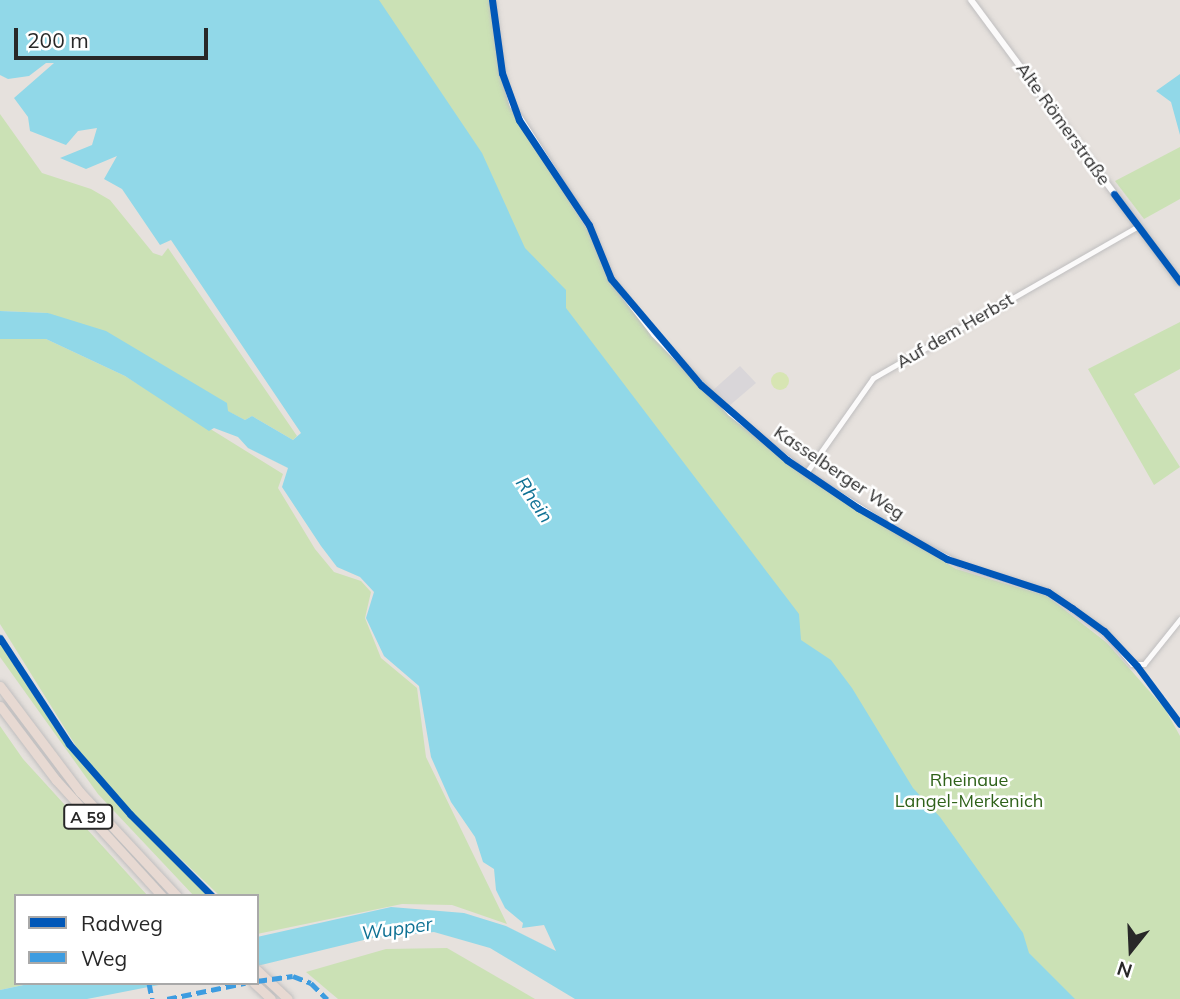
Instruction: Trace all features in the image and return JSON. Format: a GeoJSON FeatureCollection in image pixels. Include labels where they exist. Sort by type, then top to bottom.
{"type":"FeatureCollection","features":[{"type":"Feature","properties":{"kind":"highway","name":"A 59"},"geometry":{"type":"LineString","coordinates":[[0,686],[80,792],[175,894]]}},
{"type":"Feature","properties":{"kind":"highway","name":"A 59"},"geometry":{"type":"LineString","coordinates":[[0,706],[65,791],[160,894]]}},
{"type":"Feature","properties":{"kind":"highway"},"geometry":{"type":"LineString","coordinates":[[259,973],[288,999]]}},
{"type":"Feature","properties":{"kind":"highway"},"geometry":{"type":"LineString","coordinates":[[256,985],[271,999]]}},
{"type":"Feature","properties":{"kind":"street","name":"Kasselberger Weg"},"geometry":{"type":"LineString","coordinates":[[492,0],[502,74],[512,105],[589,226],[611,279],[653,334],[706,390],[806,473],[947,559],[1048,592],[1104,631],[1137,666],[1150,658],[1180,619]]}},
{"type":"Feature","properties":{"kind":"street","name":"Alte Römerstraße"},"geometry":{"type":"LineString","coordinates":[[971,0],[1180,282]]}},
{"type":"Feature","properties":{"kind":"street","name":"Auf dem Herbst"},"geometry":{"type":"LineString","coordinates":[[806,473],[873,378],[1138,226]]}},
{"type":"Feature","properties":{"kind":"shaded area"},"geometry":{"type":"Polygon","coordinates":[[[740,366],[756,383],[729,406],[712,391],[740,366]]]}},
{"type":"Feature","properties":{"kind":"green space","name":"Rheinaue Langel-Merkenich"},"geometry":{"type":"Polygon","coordinates":[[[186,0],[489,0],[502,80],[517,120],[599,248],[607,277],[656,340],[703,389],[815,482],[956,569],[1047,596],[1107,643],[1165,709],[1180,736],[1180,999],[865,999],[186,0]]]}},
{"type":"Feature","properties":{"kind":"green space"},"geometry":{"type":"Polygon","coordinates":[[[0,114],[42,173],[91,189],[110,200],[153,253],[162,256],[168,248],[297,436],[293,440],[252,416],[245,420],[227,411],[48,313],[0,311],[0,114]]]}},
{"type":"Feature","properties":{"kind":"green space"},"geometry":{"type":"Polygon","coordinates":[[[1180,147],[1180,199],[1144,219],[1115,181],[1180,147]]]}},
{"type":"Feature","properties":{"kind":"green space"},"geometry":{"type":"Polygon","coordinates":[[[1180,322],[1180,369],[1134,394],[1180,467],[1154,485],[1088,369],[1180,322]]]}},
{"type":"Feature","properties":{"kind":"green space"},"geometry":{"type":"Polygon","coordinates":[[[0,339],[46,339],[125,376],[283,474],[278,488],[315,549],[334,572],[361,581],[371,592],[365,618],[381,658],[417,688],[426,757],[507,924],[452,905],[402,904],[259,934],[259,894],[218,894],[130,811],[79,751],[0,624],[0,339]]]}},
{"type":"Feature","properties":{"kind":"green space"},"geometry":{"type":"Polygon","coordinates":[[[780,372],[786,375],[789,381],[786,387],[780,390],[774,387],[771,381],[774,375],[780,372]]]}},
{"type":"Feature","properties":{"kind":"green space"},"geometry":{"type":"Polygon","coordinates":[[[0,643],[67,747],[207,894],[192,894],[98,794],[0,657],[0,643]]]}},
{"type":"Feature","properties":{"kind":"green space"},"geometry":{"type":"Polygon","coordinates":[[[0,726],[23,759],[146,894],[14,894],[14,985],[23,985],[0,990],[0,726]]]}},
{"type":"Feature","properties":{"kind":"green space"},"geometry":{"type":"Polygon","coordinates":[[[447,948],[535,999],[338,999],[306,972],[386,949],[447,948]]]}},
{"type":"Feature","properties":{"kind":"water"},"geometry":{"type":"Polygon","coordinates":[[[0,0],[379,0],[482,153],[525,248],[566,290],[566,308],[799,614],[801,640],[831,660],[852,688],[913,788],[940,817],[1023,933],[1029,953],[1075,999],[575,999],[490,948],[434,932],[372,938],[259,966],[259,937],[391,907],[464,913],[506,926],[556,951],[544,925],[522,928],[523,923],[505,908],[496,890],[494,869],[483,862],[475,837],[451,802],[431,757],[419,686],[384,656],[366,618],[374,592],[360,577],[337,567],[321,546],[282,487],[288,468],[248,448],[238,437],[214,428],[209,431],[125,376],[46,339],[0,339],[0,311],[48,313],[106,331],[227,403],[228,411],[245,420],[252,416],[293,440],[301,433],[171,240],[160,245],[122,189],[104,179],[117,156],[86,169],[60,158],[92,145],[97,128],[78,131],[66,145],[30,131],[28,117],[14,98],[54,63],[46,63],[29,76],[8,79],[0,75],[0,0]]]}},
{"type":"Feature","properties":{"kind":"water"},"geometry":{"type":"Polygon","coordinates":[[[1180,74],[1180,135],[1171,102],[1156,91],[1180,74]]]}},
{"type":"Feature","properties":{"kind":"water"},"geometry":{"type":"Polygon","coordinates":[[[24,985],[159,985],[87,999],[0,999],[0,990],[24,985]]]}},
{"type":"Feature","properties":{"kind":"marked path"},"geometry":{"type":"LineString","coordinates":[[259,981],[293,976],[311,983],[327,999]]}},
{"type":"Feature","properties":{"kind":"marked path"},"geometry":{"type":"LineString","coordinates":[[149,985],[152,999]]}},
{"type":"Feature","properties":{"kind":"marked path"},"geometry":{"type":"LineString","coordinates":[[167,999],[235,985]]}},
{"type":"Feature","properties":{"kind":"cycle path"},"geometry":{"type":"LineString","coordinates":[[492,0],[502,73],[519,120],[589,225],[611,279],[701,385],[787,460],[858,508],[947,559],[1048,592],[1072,608],[1104,631],[1137,666],[1180,724]]}},
{"type":"Feature","properties":{"kind":"cycle path"},"geometry":{"type":"LineString","coordinates":[[1114,194],[1180,282]]}},
{"type":"Feature","properties":{"kind":"cycle path"},"geometry":{"type":"LineString","coordinates":[[0,638],[69,744],[130,814],[210,894]]}},
{"type":"Feature","properties":{"kind":"water label","name":"Rhein"},"geometry":{"type":"Point","coordinates":[534,500]}},
{"type":"Feature","properties":{"kind":"water label","name":"Wupper"},"geometry":{"type":"Point","coordinates":[397,929]}}]}
